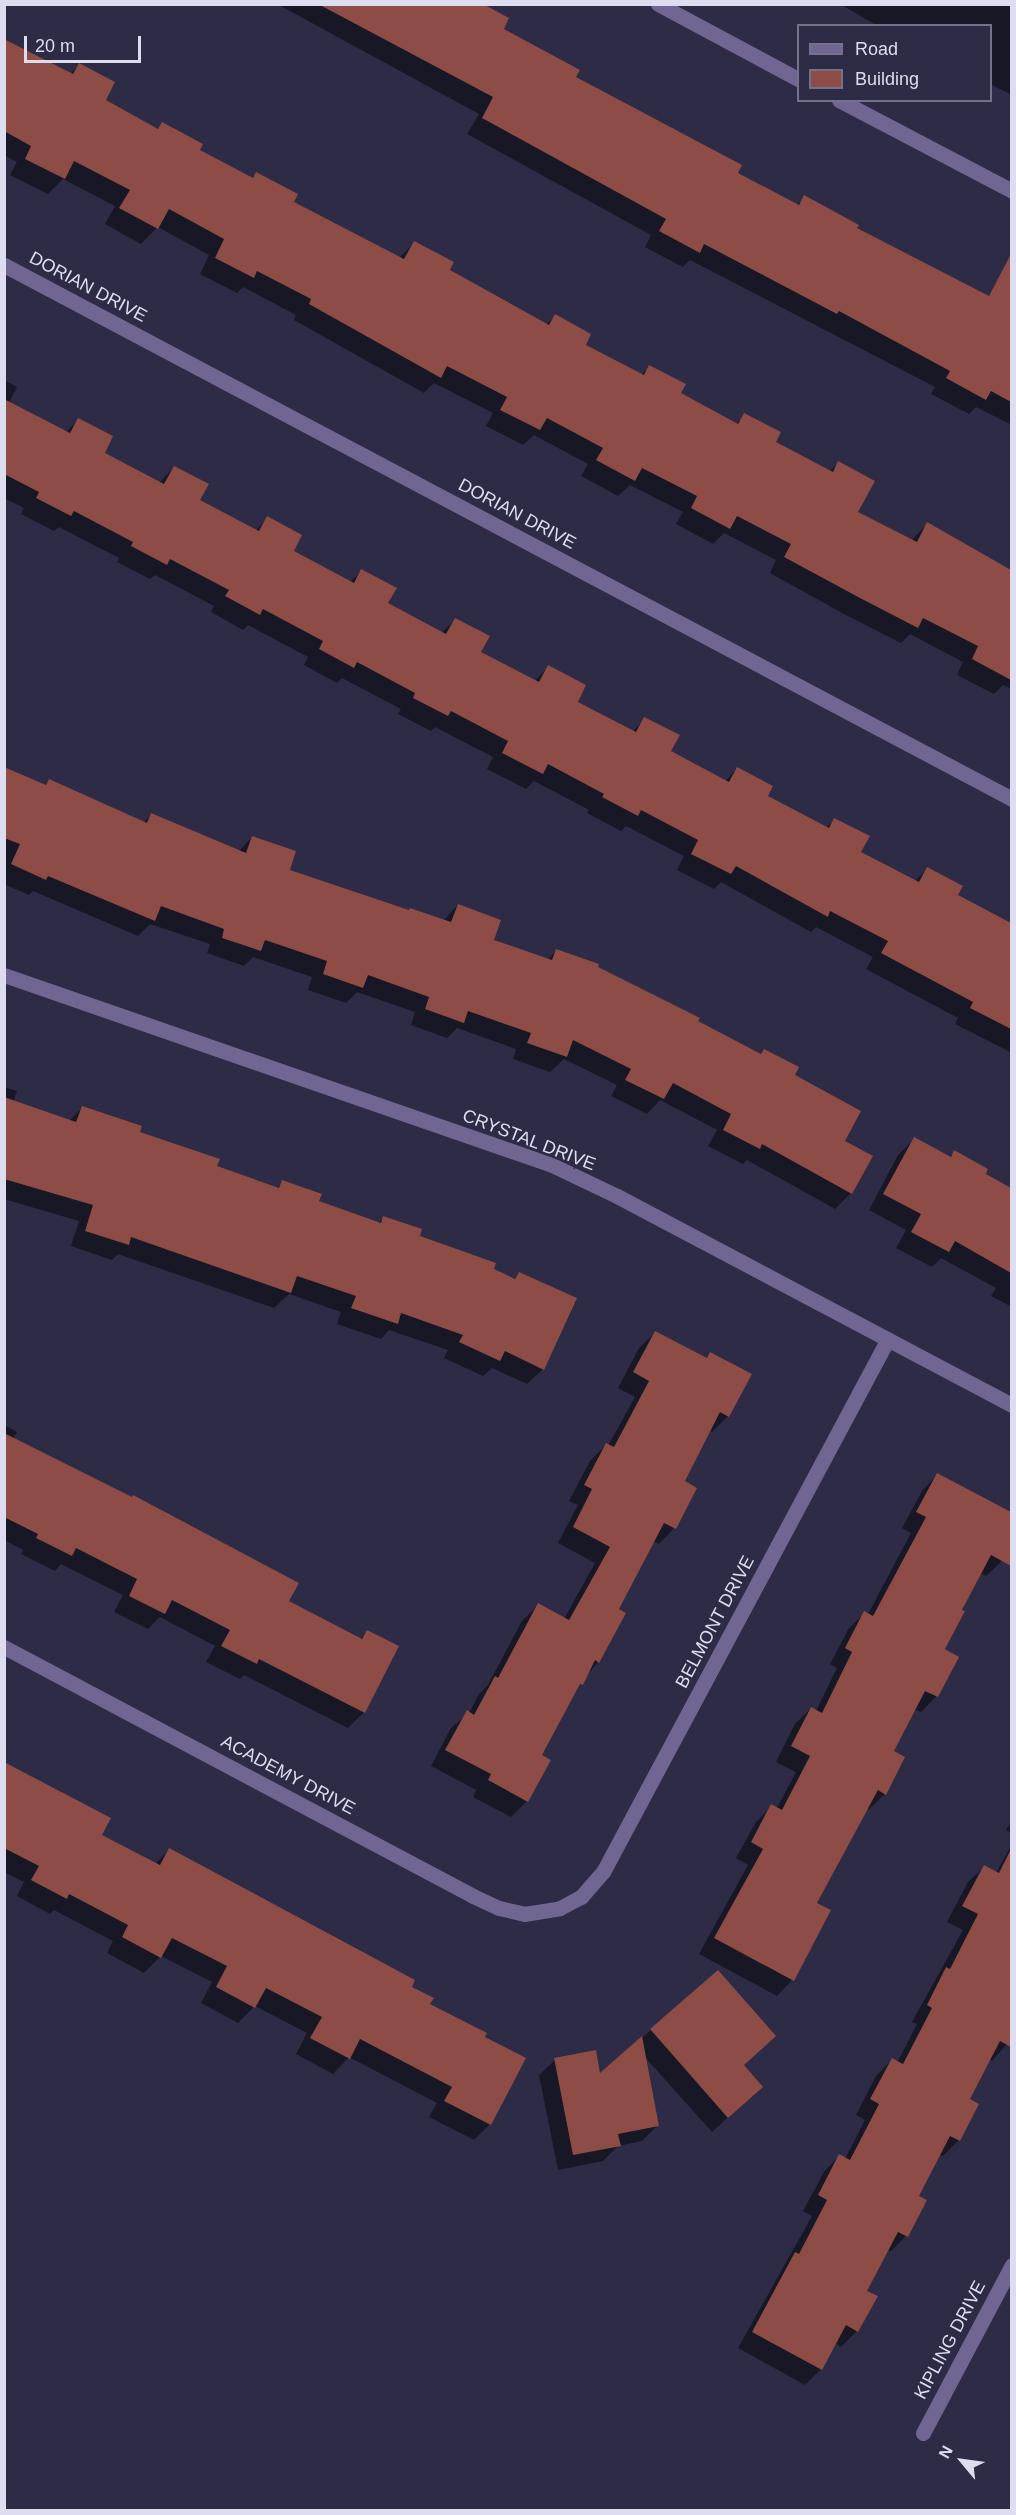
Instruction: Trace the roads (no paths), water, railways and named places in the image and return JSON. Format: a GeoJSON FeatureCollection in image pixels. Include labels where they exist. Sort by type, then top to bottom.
{"type":"FeatureCollection","features":[{"type":"Feature","properties":{"kind":"street"},"geometry":{"type":"LineString","coordinates":[[658,4],[797,78]]}},
{"type":"Feature","properties":{"kind":"street"},"geometry":{"type":"LineString","coordinates":[[843,102],[1011,192]]}},
{"type":"Feature","properties":{"kind":"street","name":"DORIAN DRIVE"},"geometry":{"type":"LineString","coordinates":[[4,264],[1011,799]]}},
{"type":"Feature","properties":{"kind":"street","name":"CRYSTAL DRIVE"},"geometry":{"type":"LineString","coordinates":[[4,975],[552,1165],[617,1196],[1011,1405]]}},
{"type":"Feature","properties":{"kind":"street","name":"BELMONT DRIVE"},"geometry":{"type":"LineString","coordinates":[[560,1908],[581,1897],[603,1872],[888,1339]]}},
{"type":"Feature","properties":{"kind":"street","name":"ACADEMY DRIVE"},"geometry":{"type":"LineString","coordinates":[[4,1647],[473,1896],[499,1908],[524,1914],[560,1908]]}},
{"type":"Feature","properties":{"kind":"street","name":"KIPLING DRIVE"},"geometry":{"type":"LineString","coordinates":[[923,2433],[1011,2265]]}}]}
